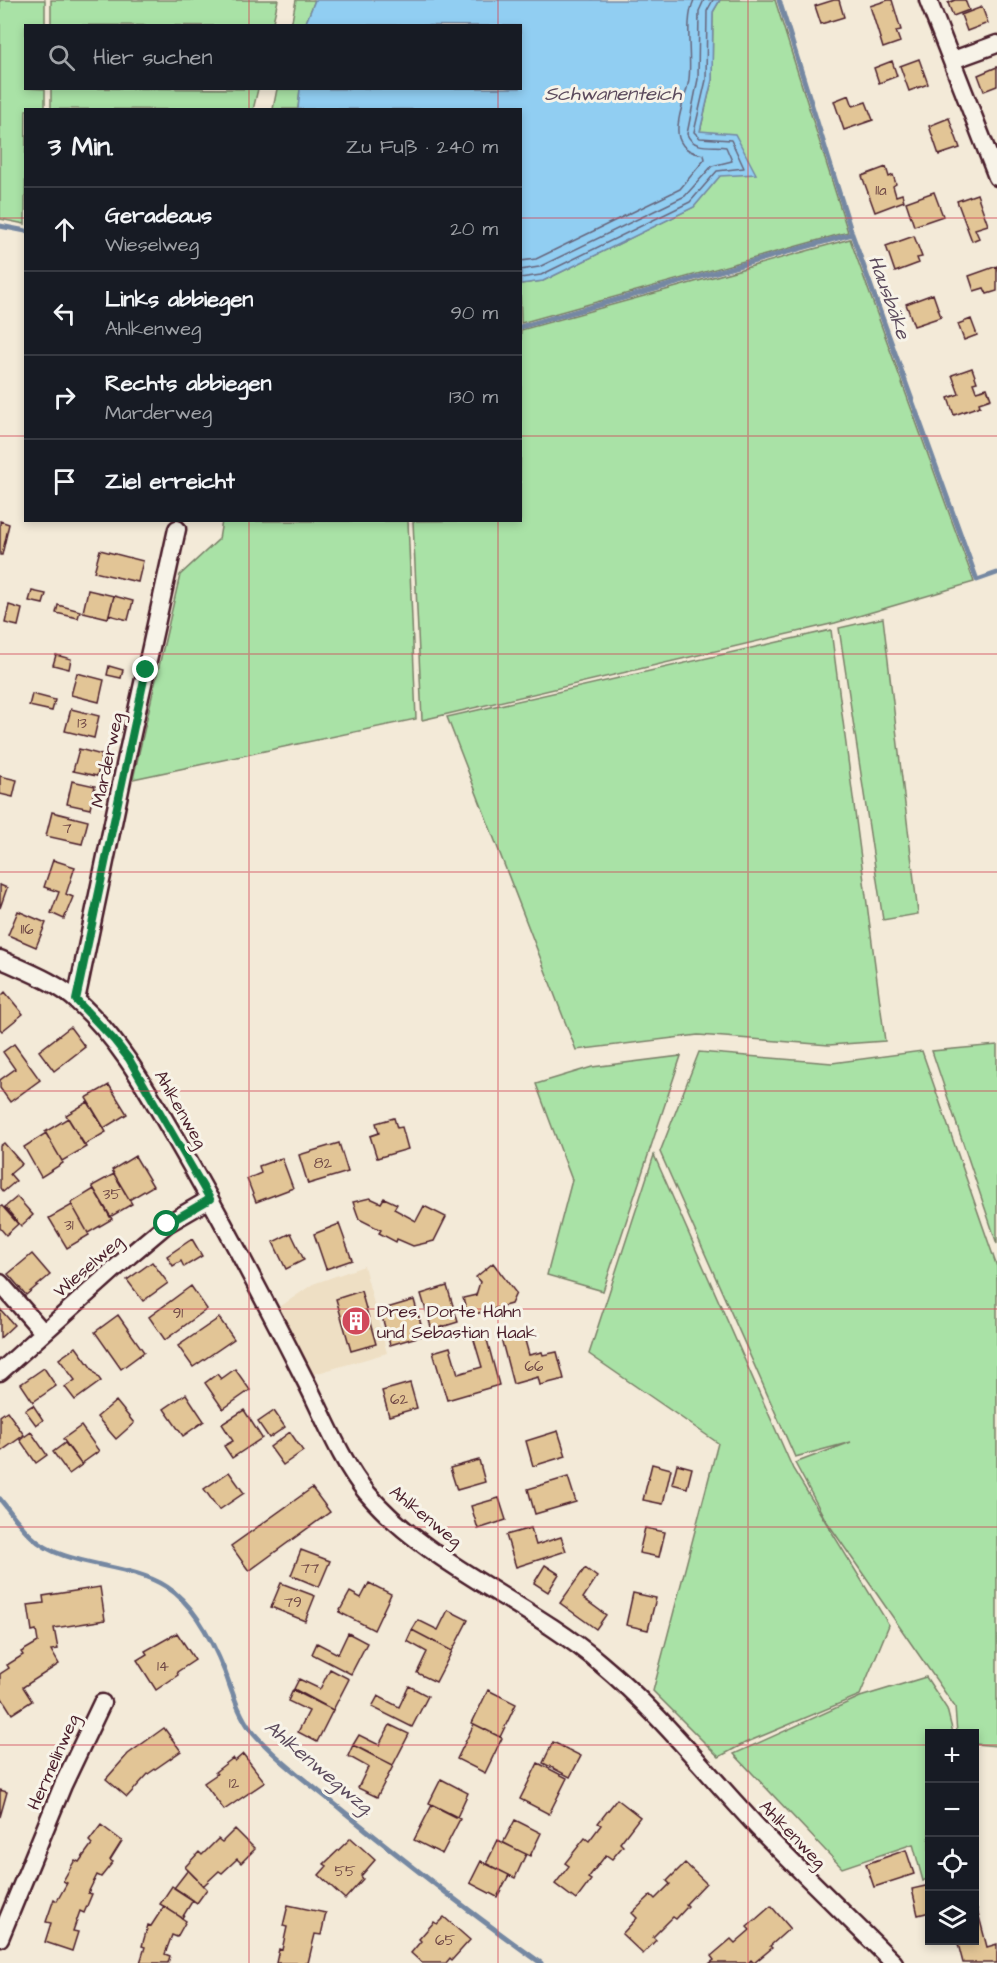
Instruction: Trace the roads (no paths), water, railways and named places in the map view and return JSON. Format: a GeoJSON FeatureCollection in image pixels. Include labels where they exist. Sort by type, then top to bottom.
{"type":"FeatureCollection","features":[{"type":"Feature","properties":{"kind":"street"},"geometry":{"type":"LineString","coordinates":[[928,0],[997,177]]}},
{"type":"Feature","properties":{"kind":"street"},"geometry":{"type":"LineString","coordinates":[[953,60],[997,44]]}},
{"type":"Feature","properties":{"kind":"street","name":"Marderweg"},"geometry":{"type":"LineString","coordinates":[[76,1000],[177,529]]}},
{"type":"Feature","properties":{"kind":"street","name":"Ahlkenweg"},"geometry":{"type":"LineString","coordinates":[[0,959],[39,977],[76,1000],[129,1059],[210,1199],[344,1456],[366,1492],[399,1524],[430,1549],[562,1635],[606,1668],[644,1703],[763,1832],[894,1963]]}},
{"type":"Feature","properties":{"kind":"street","name":"Wieselweg"},"geometry":{"type":"LineString","coordinates":[[0,1372],[167,1224],[210,1199]]}},
{"type":"Feature","properties":{"kind":"street"},"geometry":{"type":"LineString","coordinates":[[0,1283],[43,1332]]}},
{"type":"Feature","properties":{"kind":"street","name":"Hermelinweg"},"geometry":{"type":"LineString","coordinates":[[0,1938],[63,1785],[102,1702]]}},
{"type":"Feature","properties":{"kind":"water","name":"Schwanenteich"},"geometry":{"type":"Polygon","coordinates":[[[315,0],[720,0],[713,12],[712,80],[700,131],[735,134],[756,174],[720,176],[694,207],[543,281],[522,284],[522,108],[298,108],[300,90],[522,90],[522,24],[305,24],[315,0]]]}},
{"type":"Feature","properties":{"kind":"waterway","name":"Hausbäke"},"geometry":{"type":"LineString","coordinates":[[779,0],[852,234],[977,580],[997,573]]}},
{"type":"Feature","properties":{"kind":"waterway"},"geometry":{"type":"LineString","coordinates":[[0,226],[24,231]]}},
{"type":"Feature","properties":{"kind":"waterway"},"geometry":{"type":"LineString","coordinates":[[522,326],[852,234]]}},
{"type":"Feature","properties":{"kind":"waterway","name":"Ahlkenwegwzg."},"geometry":{"type":"LineString","coordinates":[[0,1499],[28,1533],[46,1547],[61,1555],[151,1579],[177,1595],[194,1614],[209,1637],[242,1716],[261,1741],[295,1772],[391,1850],[541,1963]]}},
{"type":"Feature","properties":{"kind":"place","name":"Dres. Dorte Hahn und Sebastian Haak"},"geometry":{"type":"Point","coordinates":[356,1321]}}]}
